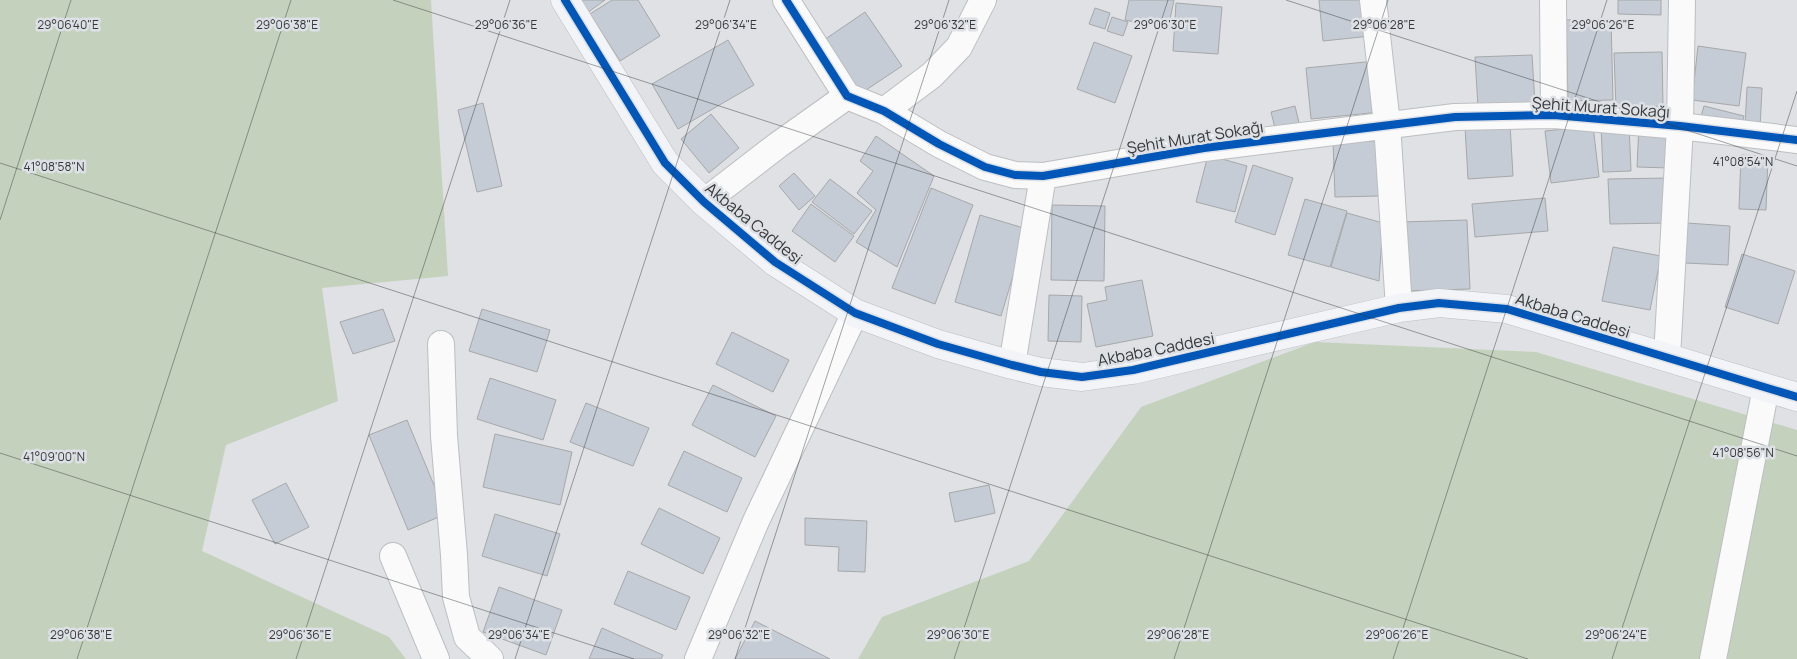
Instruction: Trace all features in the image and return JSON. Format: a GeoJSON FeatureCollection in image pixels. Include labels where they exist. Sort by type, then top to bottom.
{"type":"FeatureCollection","features":[{"type":"Feature","properties":{"kind":"main road","name":"Akbaba Caddesi"},"geometry":{"type":"LineString","coordinates":[[565,0],[665,163],[704,202],[775,262],[855,313],[938,344],[1041,372],[1082,377],[1133,370],[1399,308],[1439,303],[1507,309],[1797,397]]}},
{"type":"Feature","properties":{"kind":"street"},"geometry":{"type":"LineString","coordinates":[[704,202],[778,145],[847,96],[786,0]]}},
{"type":"Feature","properties":{"kind":"street"},"geometry":{"type":"LineString","coordinates":[[884,111],[932,75],[959,47],[983,0]]}},
{"type":"Feature","properties":{"kind":"street"},"geometry":{"type":"LineString","coordinates":[[1373,0],[1387,124],[1399,308]]}},
{"type":"Feature","properties":{"kind":"street"},"geometry":{"type":"LineString","coordinates":[[1552,0],[1554,115]]}},
{"type":"Feature","properties":{"kind":"street"},"geometry":{"type":"LineString","coordinates":[[1667,357],[1680,126],[1682,0]]}},
{"type":"Feature","properties":{"kind":"street","name":"Şehit Murat Sokağı"},"geometry":{"type":"LineString","coordinates":[[847,96],[884,111],[939,144],[986,167],[1015,175],[1042,176],[1204,148],[1455,117],[1554,115],[1680,126],[1797,140]]}},
{"type":"Feature","properties":{"kind":"street"},"geometry":{"type":"LineString","coordinates":[[1012,365],[1042,176]]}},
{"type":"Feature","properties":{"kind":"street"},"geometry":{"type":"LineString","coordinates":[[698,659],[756,520],[855,313]]}},
{"type":"Feature","properties":{"kind":"street"},"geometry":{"type":"LineString","coordinates":[[441,344],[444,436],[456,597],[467,637],[490,659]]}},
{"type":"Feature","properties":{"kind":"street"},"geometry":{"type":"LineString","coordinates":[[1714,659],[1766,388]]}},
{"type":"Feature","properties":{"kind":"street"},"geometry":{"type":"LineString","coordinates":[[393,556],[436,659]]}},
{"type":"Feature","properties":{"kind":"green space"},"geometry":{"type":"Polygon","coordinates":[[[0,0],[431,0],[448,276],[322,288],[338,401],[226,445],[202,551],[389,637],[406,659],[0,659],[0,0]]]}},
{"type":"Feature","properties":{"kind":"green space"},"geometry":{"type":"Polygon","coordinates":[[[1315,342],[1536,352],[1797,430],[1797,659],[858,659],[882,617],[1029,561],[1141,407],[1315,342]]]}},
{"type":"Feature","properties":{"kind":"building"},"geometry":{"type":"Polygon","coordinates":[[[580,0],[605,0],[587,13],[580,0]]]}},
{"type":"Feature","properties":{"kind":"building"},"geometry":{"type":"Polygon","coordinates":[[[612,0],[638,0],[660,36],[620,61],[590,14],[612,0]]]}},
{"type":"Feature","properties":{"kind":"building"},"geometry":{"type":"Polygon","coordinates":[[[1129,0],[1174,0],[1168,29],[1125,20],[1129,0]]]}},
{"type":"Feature","properties":{"kind":"building"},"geometry":{"type":"Polygon","coordinates":[[[1319,0],[1368,0],[1371,36],[1323,41],[1319,0]]]}},
{"type":"Feature","properties":{"kind":"building"},"geometry":{"type":"Polygon","coordinates":[[[1618,0],[1661,0],[1661,15],[1618,14],[1618,0]]]}},
{"type":"Feature","properties":{"kind":"building"},"geometry":{"type":"Polygon","coordinates":[[[1176,3],[1222,7],[1218,54],[1173,51],[1176,3]]]}},
{"type":"Feature","properties":{"kind":"building"},"geometry":{"type":"Polygon","coordinates":[[[1095,8],[1110,13],[1105,29],[1089,24],[1095,8]]]}},
{"type":"Feature","properties":{"kind":"building"},"geometry":{"type":"Polygon","coordinates":[[[865,12],[902,66],[860,94],[824,40],[865,12]]]}},
{"type":"Feature","properties":{"kind":"building"},"geometry":{"type":"Polygon","coordinates":[[[1112,17],[1128,22],[1123,36],[1107,31],[1112,17]]]}},
{"type":"Feature","properties":{"kind":"building"},"geometry":{"type":"Polygon","coordinates":[[[1611,19],[1613,100],[1568,101],[1566,20],[1611,19]]]}},
{"type":"Feature","properties":{"kind":"building"},"geometry":{"type":"Polygon","coordinates":[[[728,40],[754,85],[678,129],[652,84],[728,40]]]}},
{"type":"Feature","properties":{"kind":"building"},"geometry":{"type":"Polygon","coordinates":[[[1094,42],[1132,56],[1115,103],[1077,89],[1094,42]]]}},
{"type":"Feature","properties":{"kind":"building"},"geometry":{"type":"Polygon","coordinates":[[[1698,46],[1746,53],[1739,106],[1692,100],[1698,46]]]}},
{"type":"Feature","properties":{"kind":"building"},"geometry":{"type":"Polygon","coordinates":[[[1662,52],[1663,106],[1616,108],[1614,53],[1662,52]]]}},
{"type":"Feature","properties":{"kind":"building"},"geometry":{"type":"Polygon","coordinates":[[[1532,55],[1535,104],[1478,107],[1475,57],[1532,55]]]}},
{"type":"Feature","properties":{"kind":"building"},"geometry":{"type":"Polygon","coordinates":[[[1375,61],[1380,112],[1311,119],[1306,68],[1375,61]]]}},
{"type":"Feature","properties":{"kind":"building"},"geometry":{"type":"Polygon","coordinates":[[[1747,87],[1762,88],[1760,128],[1745,127],[1747,87]]]}},
{"type":"Feature","properties":{"kind":"building"},"geometry":{"type":"Polygon","coordinates":[[[483,103],[502,186],[477,192],[458,110],[483,103]]]}},
{"type":"Feature","properties":{"kind":"building"},"geometry":{"type":"Polygon","coordinates":[[[1295,106],[1300,127],[1276,132],[1271,112],[1295,106]]]}},
{"type":"Feature","properties":{"kind":"building"},"geometry":{"type":"Polygon","coordinates":[[[1704,106],[1744,116],[1740,131],[1700,120],[1704,106]]]}},
{"type":"Feature","properties":{"kind":"building"},"geometry":{"type":"Polygon","coordinates":[[[711,114],[739,148],[709,173],[681,139],[711,114]]]}},
{"type":"Feature","properties":{"kind":"building"},"geometry":{"type":"Polygon","coordinates":[[[1510,124],[1513,176],[1468,179],[1465,127],[1510,124]]]}},
{"type":"Feature","properties":{"kind":"building"},"geometry":{"type":"Polygon","coordinates":[[[1639,124],[1671,126],[1669,168],[1637,167],[1639,124]]]}},
{"type":"Feature","properties":{"kind":"building"},"geometry":{"type":"Polygon","coordinates":[[[1629,125],[1631,171],[1603,172],[1601,126],[1629,125]]]}},
{"type":"Feature","properties":{"kind":"building"},"geometry":{"type":"Polygon","coordinates":[[[1593,126],[1599,177],[1551,183],[1545,131],[1593,126]]]}},
{"type":"Feature","properties":{"kind":"building"},"geometry":{"type":"Polygon","coordinates":[[[876,136],[934,176],[897,267],[856,242],[876,210],[857,193],[873,171],[860,161],[876,136]]]}},
{"type":"Feature","properties":{"kind":"building"},"geometry":{"type":"Polygon","coordinates":[[[1377,141],[1379,196],[1335,197],[1333,142],[1377,141]]]}},
{"type":"Feature","properties":{"kind":"building"},"geometry":{"type":"Polygon","coordinates":[[[1208,155],[1247,166],[1235,212],[1196,202],[1208,155]]]}},
{"type":"Feature","properties":{"kind":"building"},"geometry":{"type":"Polygon","coordinates":[[[1741,155],[1768,156],[1766,210],[1739,209],[1741,155]]]}},
{"type":"Feature","properties":{"kind":"building"},"geometry":{"type":"Polygon","coordinates":[[[1253,165],[1293,178],[1275,235],[1235,222],[1253,165]]]}},
{"type":"Feature","properties":{"kind":"building"},"geometry":{"type":"Polygon","coordinates":[[[794,173],[815,196],[799,210],[779,186],[794,173]]]}},
{"type":"Feature","properties":{"kind":"building"},"geometry":{"type":"Polygon","coordinates":[[[1668,178],[1668,223],[1610,224],[1608,179],[1668,178]]]}},
{"type":"Feature","properties":{"kind":"building"},"geometry":{"type":"Polygon","coordinates":[[[830,179],[872,211],[854,234],[812,202],[830,179]]]}},
{"type":"Feature","properties":{"kind":"building"},"geometry":{"type":"Polygon","coordinates":[[[931,188],[973,205],[935,304],[892,288],[931,188]]]}},
{"type":"Feature","properties":{"kind":"building"},"geometry":{"type":"Polygon","coordinates":[[[1545,198],[1548,231],[1475,237],[1472,204],[1545,198]]]}},
{"type":"Feature","properties":{"kind":"building"},"geometry":{"type":"Polygon","coordinates":[[[1305,199],[1347,211],[1330,267],[1288,255],[1305,199]]]}},
{"type":"Feature","properties":{"kind":"building"},"geometry":{"type":"Polygon","coordinates":[[[811,204],[854,236],[835,262],[792,231],[811,204]]]}},
{"type":"Feature","properties":{"kind":"building"},"geometry":{"type":"Polygon","coordinates":[[[1052,205],[1105,206],[1104,281],[1051,280],[1052,205]]]}},
{"type":"Feature","properties":{"kind":"building"},"geometry":{"type":"Polygon","coordinates":[[[1347,213],[1383,223],[1379,281],[1331,267],[1347,213]]]}},
{"type":"Feature","properties":{"kind":"building"},"geometry":{"type":"Polygon","coordinates":[[[980,215],[1027,229],[1001,316],[955,302],[980,215]]]}},
{"type":"Feature","properties":{"kind":"building"},"geometry":{"type":"Polygon","coordinates":[[[1467,220],[1470,289],[1404,291],[1402,222],[1467,220]]]}},
{"type":"Feature","properties":{"kind":"building"},"geometry":{"type":"Polygon","coordinates":[[[1687,223],[1730,226],[1728,265],[1685,263],[1687,223]]]}},
{"type":"Feature","properties":{"kind":"building"},"geometry":{"type":"Polygon","coordinates":[[[1613,247],[1661,256],[1650,310],[1602,301],[1613,247]]]}},
{"type":"Feature","properties":{"kind":"building"},"geometry":{"type":"Polygon","coordinates":[[[1742,254],[1795,271],[1778,324],[1725,307],[1742,254]]]}},
{"type":"Feature","properties":{"kind":"building"},"geometry":{"type":"Polygon","coordinates":[[[1142,280],[1153,336],[1096,347],[1087,304],[1107,300],[1105,287],[1142,280]]]}},
{"type":"Feature","properties":{"kind":"building"},"geometry":{"type":"Polygon","coordinates":[[[1049,295],[1082,296],[1081,342],[1048,341],[1049,295]]]}},
{"type":"Feature","properties":{"kind":"building"},"geometry":{"type":"Polygon","coordinates":[[[383,309],[395,341],[353,354],[340,322],[383,309]]]}},
{"type":"Feature","properties":{"kind":"building"},"geometry":{"type":"Polygon","coordinates":[[[482,309],[550,330],[537,372],[469,351],[482,309]]]}},
{"type":"Feature","properties":{"kind":"building"},"geometry":{"type":"Polygon","coordinates":[[[732,332],[789,360],[773,392],[716,364],[732,332]]]}},
{"type":"Feature","properties":{"kind":"building"},"geometry":{"type":"Polygon","coordinates":[[[490,378],[556,400],[543,440],[477,419],[490,378]]]}},
{"type":"Feature","properties":{"kind":"building"},"geometry":{"type":"Polygon","coordinates":[[[713,385],[776,416],[755,457],[692,425],[713,385]]]}},
{"type":"Feature","properties":{"kind":"building"},"geometry":{"type":"Polygon","coordinates":[[[586,403],[649,428],[633,466],[570,442],[586,403]]]}},
{"type":"Feature","properties":{"kind":"building"},"geometry":{"type":"Polygon","coordinates":[[[407,420],[446,514],[408,530],[369,435],[407,420]]]}},
{"type":"Feature","properties":{"kind":"building"},"geometry":{"type":"Polygon","coordinates":[[[495,434],[572,452],[560,505],[483,487],[495,434]]]}},
{"type":"Feature","properties":{"kind":"building"},"geometry":{"type":"Polygon","coordinates":[[[684,451],[742,478],[727,512],[668,485],[684,451]]]}},
{"type":"Feature","properties":{"kind":"building"},"geometry":{"type":"Polygon","coordinates":[[[286,483],[309,527],[275,544],[252,500],[286,483]]]}},
{"type":"Feature","properties":{"kind":"building"},"geometry":{"type":"Polygon","coordinates":[[[989,485],[995,513],[955,522],[949,493],[989,485]]]}},
{"type":"Feature","properties":{"kind":"building"},"geometry":{"type":"Polygon","coordinates":[[[659,508],[720,538],[703,574],[641,544],[659,508]]]}},
{"type":"Feature","properties":{"kind":"building"},"geometry":{"type":"Polygon","coordinates":[[[495,514],[560,534],[547,576],[482,556],[495,514]]]}},
{"type":"Feature","properties":{"kind":"building"},"geometry":{"type":"Polygon","coordinates":[[[805,518],[867,521],[865,572],[838,571],[839,547],[805,545],[805,518]]]}},
{"type":"Feature","properties":{"kind":"building"},"geometry":{"type":"Polygon","coordinates":[[[628,571],[690,597],[676,630],[614,604],[628,571]]]}},
{"type":"Feature","properties":{"kind":"building"},"geometry":{"type":"Polygon","coordinates":[[[499,587],[562,610],[546,655],[483,632],[499,587]]]}},
{"type":"Feature","properties":{"kind":"building"},"geometry":{"type":"Polygon","coordinates":[[[755,621],[830,659],[735,659],[755,621]]]}},
{"type":"Feature","properties":{"kind":"building"},"geometry":{"type":"Polygon","coordinates":[[[602,628],[663,655],[661,659],[589,659],[602,628]]]}},
{"type":"Feature","properties":{"kind":"cycle path"},"geometry":{"type":"LineString","coordinates":[[565,0],[665,163],[704,202],[775,262],[855,313],[938,344],[1041,372],[1082,377],[1133,370],[1399,308],[1439,303],[1507,309],[1797,397]]}},
{"type":"Feature","properties":{"kind":"cycle path"},"geometry":{"type":"LineString","coordinates":[[786,0],[847,96],[884,111],[939,144],[985,167],[1015,175],[1043,176],[1204,148],[1455,117],[1554,115],[1680,126],[1797,140]]}}]}
